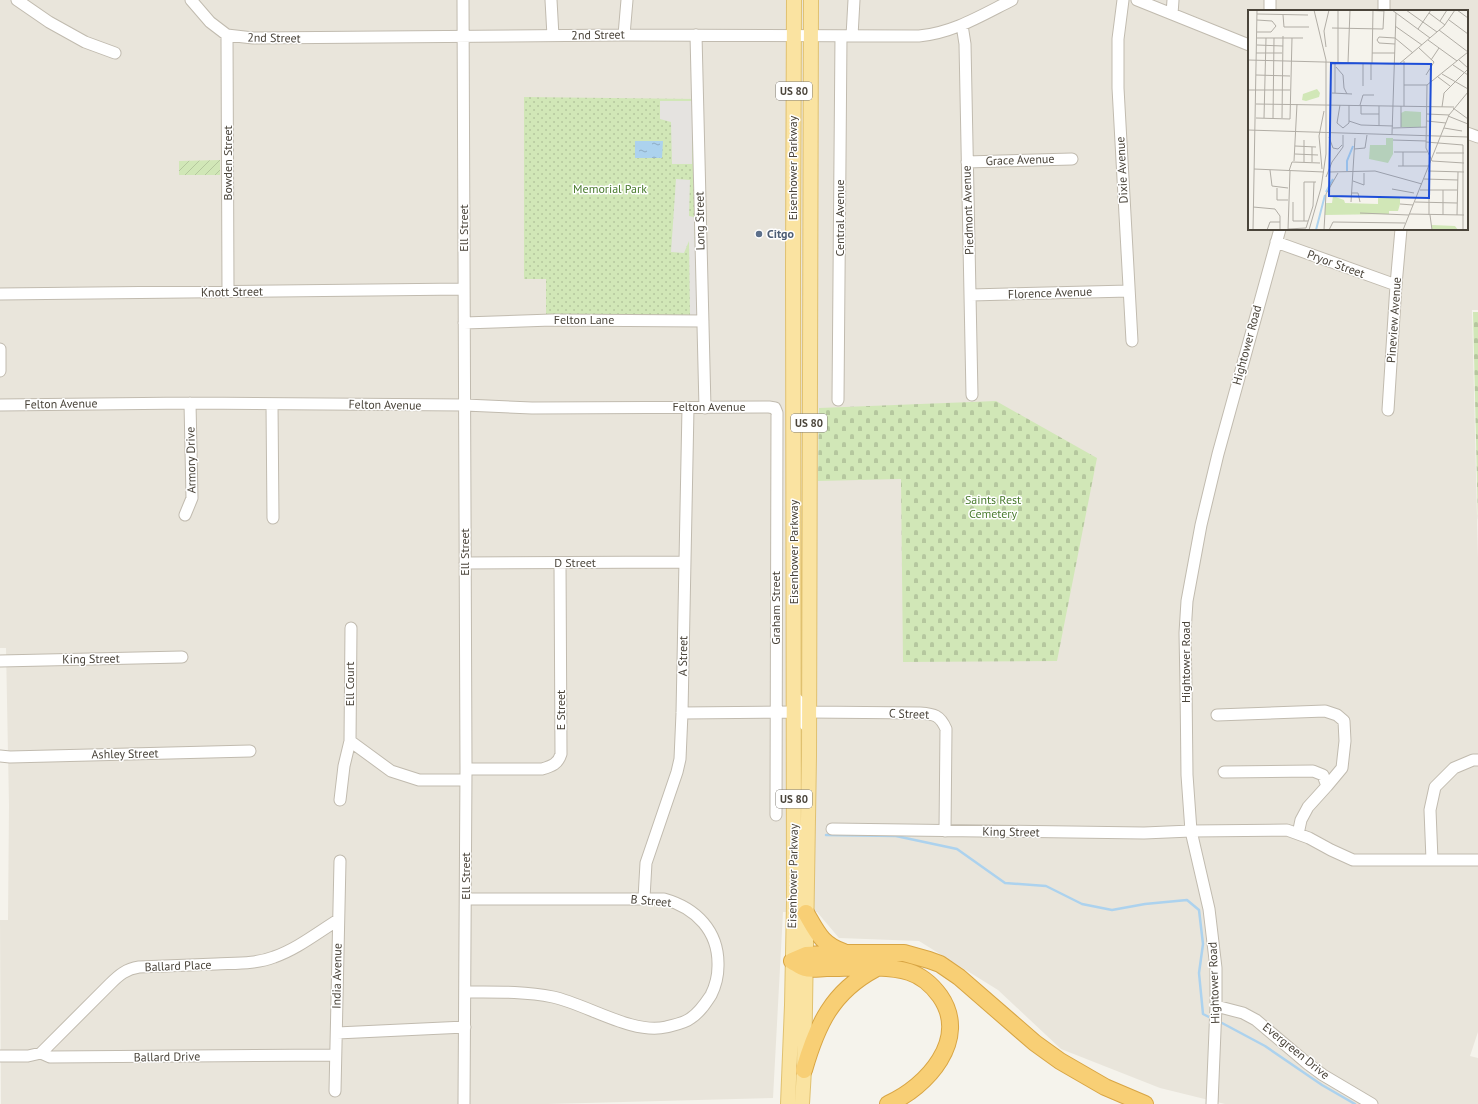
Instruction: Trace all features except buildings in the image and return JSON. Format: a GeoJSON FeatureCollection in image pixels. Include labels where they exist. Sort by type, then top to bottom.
{"type":"FeatureCollection","features":[{"type":"Feature","properties":{"kind":"highway"},"geometry":{"type":"LineString","coordinates":[[806,913],[824,941],[830,946],[848,953]]}},
{"type":"Feature","properties":{"kind":"highway"},"geometry":{"type":"LineString","coordinates":[[801,961],[848,953],[904,953],[918,956],[940,964],[959,977],[1035,1043],[1060,1061],[1105,1087],[1145,1104]]}},
{"type":"Feature","properties":{"kind":"highway"},"geometry":{"type":"LineString","coordinates":[[801,961],[899,969],[909,972],[927,982],[942,999],[947,1009],[950,1033],[948,1044],[939,1062],[917,1086],[901,1098],[888,1104]]}},
{"type":"Feature","properties":{"kind":"highway"},"geometry":{"type":"LineString","coordinates":[[804,1070],[818,1029],[832,1004],[850,985],[877,968]]}},
{"type":"Feature","properties":{"kind":"main road","name":"Eisenhower Parkway"},"geometry":{"type":"LineString","coordinates":[[794,0],[794,903],[801,961],[804,1070],[802,1104]]}},
{"type":"Feature","properties":{"kind":"main road","name":"Eisenhower Parkway"},"geometry":{"type":"LineString","coordinates":[[788,1104],[789,1076],[806,913],[811,0]]}},
{"type":"Feature","properties":{"kind":"street"},"geometry":{"type":"LineString","coordinates":[[17,0],[49,22],[86,42],[115,53]]}},
{"type":"Feature","properties":{"kind":"street"},"geometry":{"type":"LineString","coordinates":[[191,0],[210,22],[227,35]]}},
{"type":"Feature","properties":{"kind":"street","name":"Ell Street"},"geometry":{"type":"LineString","coordinates":[[463,0],[466,774],[464,1101]]}},
{"type":"Feature","properties":{"kind":"street"},"geometry":{"type":"LineString","coordinates":[[551,0],[553,36]]}},
{"type":"Feature","properties":{"kind":"street"},"geometry":{"type":"LineString","coordinates":[[624,35],[627,0]]}},
{"type":"Feature","properties":{"kind":"street","name":"Central Avenue"},"geometry":{"type":"LineString","coordinates":[[838,400],[846,36],[854,0]]}},
{"type":"Feature","properties":{"kind":"street","name":"2nd Street"},"geometry":{"type":"LineString","coordinates":[[227,35],[253,38],[624,35],[885,37],[931,35],[962,25],[1012,0]]}},
{"type":"Feature","properties":{"kind":"street","name":"Dixie Avenue"},"geometry":{"type":"LineString","coordinates":[[1123,0],[1118,38],[1118,88],[1132,341]]}},
{"type":"Feature","properties":{"kind":"street"},"geometry":{"type":"LineString","coordinates":[[1137,0],[1248,45]]}},
{"type":"Feature","properties":{"kind":"street"},"geometry":{"type":"LineString","coordinates":[[1172,14],[1173,0]]}},
{"type":"Feature","properties":{"kind":"street","name":"Piedmont Avenue"},"geometry":{"type":"LineString","coordinates":[[962,25],[965,44],[972,395]]}},
{"type":"Feature","properties":{"kind":"street","name":"Bowden Street"},"geometry":{"type":"LineString","coordinates":[[227,35],[228,292]]}},
{"type":"Feature","properties":{"kind":"street","name":"Long Street"},"geometry":{"type":"LineString","coordinates":[[696,35],[705,408]]}},
{"type":"Feature","properties":{"kind":"street"},"geometry":{"type":"LineString","coordinates":[[1468,133],[1478,137]]}},
{"type":"Feature","properties":{"kind":"street","name":"Grace Avenue"},"geometry":{"type":"LineString","coordinates":[[967,162],[1072,159]]}},
{"type":"Feature","properties":{"kind":"street","name":"Hightower Road"},"geometry":{"type":"LineString","coordinates":[[1212,1104],[1216,968],[1209,909],[1191,831],[1187,775],[1187,601],[1201,525],[1216,461],[1280,230]]}},
{"type":"Feature","properties":{"kind":"street","name":"Pineview Avenue"},"geometry":{"type":"LineString","coordinates":[[1388,410],[1401,230]]}},
{"type":"Feature","properties":{"kind":"street","name":"Pryor Street"},"geometry":{"type":"LineString","coordinates":[[1276,242],[1396,285]]}},
{"type":"Feature","properties":{"kind":"street","name":"Knott Street"},"geometry":{"type":"LineString","coordinates":[[0,294],[464,289]]}},
{"type":"Feature","properties":{"kind":"street","name":"Florence Avenue"},"geometry":{"type":"LineString","coordinates":[[970,295],[1129,291]]}},
{"type":"Feature","properties":{"kind":"street","name":"Felton Lane"},"geometry":{"type":"LineString","coordinates":[[464,322],[552,320],[703,321]]}},
{"type":"Feature","properties":{"kind":"street"},"geometry":{"type":"LineString","coordinates":[[0,349],[0,371]]}},
{"type":"Feature","properties":{"kind":"street","name":"Felton Avenue"},"geometry":{"type":"LineString","coordinates":[[0,405],[190,403],[465,405],[540,408],[770,407]]}},
{"type":"Feature","properties":{"kind":"street","name":"Armory Drive"},"geometry":{"type":"LineString","coordinates":[[185,515],[192,498],[190,403]]}},
{"type":"Feature","properties":{"kind":"street"},"geometry":{"type":"LineString","coordinates":[[272,404],[273,518]]}},
{"type":"Feature","properties":{"kind":"street","name":"Graham Street"},"geometry":{"type":"LineString","coordinates":[[770,407],[775,408],[777,413],[776,815]]}},
{"type":"Feature","properties":{"kind":"street","name":"A Street"},"geometry":{"type":"LineString","coordinates":[[644,898],[644,872],[680,759],[688,408]]}},
{"type":"Feature","properties":{"kind":"street","name":"D Street"},"geometry":{"type":"LineString","coordinates":[[465,563],[685,562]]}},
{"type":"Feature","properties":{"kind":"street","name":"E Street"},"geometry":{"type":"LineString","coordinates":[[466,774],[542,769],[552,766],[559,760],[561,754],[560,563]]}},
{"type":"Feature","properties":{"kind":"street","name":"Ell Court"},"geometry":{"type":"LineString","coordinates":[[340,800],[344,766],[350,741],[351,628]]}},
{"type":"Feature","properties":{"kind":"street","name":"King Street"},"geometry":{"type":"LineString","coordinates":[[0,661],[182,657]]}},
{"type":"Feature","properties":{"kind":"street"},"geometry":{"type":"LineString","coordinates":[[794,696],[808,712]]}},
{"type":"Feature","properties":{"kind":"street"},"geometry":{"type":"LineString","coordinates":[[1217,715],[1325,711],[1337,715],[1344,721],[1345,741],[1342,768],[1308,807],[1301,820],[1298,834]]}},
{"type":"Feature","properties":{"kind":"street"},"geometry":{"type":"LineString","coordinates":[[682,713],[794,712],[808,729]]}},
{"type":"Feature","properties":{"kind":"street","name":"C Street"},"geometry":{"type":"LineString","coordinates":[[808,712],[920,713],[934,714],[939,718],[943,722],[946,729],[945,831]]}},
{"type":"Feature","properties":{"kind":"street"},"geometry":{"type":"LineString","coordinates":[[350,741],[391,771],[419,780],[466,774]]}},
{"type":"Feature","properties":{"kind":"street","name":"Ashley Street"},"geometry":{"type":"LineString","coordinates":[[0,756],[250,751]]}},
{"type":"Feature","properties":{"kind":"street"},"geometry":{"type":"LineString","coordinates":[[1432,860],[1430,810],[1435,787],[1454,768],[1473,760],[1478,760]]}},
{"type":"Feature","properties":{"kind":"street"},"geometry":{"type":"LineString","coordinates":[[1224,772],[1313,771],[1323,775],[1327,786]]}},
{"type":"Feature","properties":{"kind":"street","name":"King Street"},"geometry":{"type":"LineString","coordinates":[[832,829],[1144,833],[1286,830],[1309,838],[1353,860],[1478,860]]}},
{"type":"Feature","properties":{"kind":"street","name":"India Avenue"},"geometry":{"type":"LineString","coordinates":[[335,1091],[340,861]]}},
{"type":"Feature","properties":{"kind":"street","name":"B Street"},"geometry":{"type":"LineString","coordinates":[[465,992],[540,995],[585,1007],[624,1023],[656,1029],[676,1025],[690,1019],[706,1002],[714,989],[718,978],[716,942],[708,928],[698,917],[676,903],[664,899],[466,899]]}},
{"type":"Feature","properties":{"kind":"street","name":"Ballard Place"},"geometry":{"type":"LineString","coordinates":[[41,1053],[110,984],[121,974],[130,969],[139,967],[232,964],[272,958],[286,953],[338,920]]}},
{"type":"Feature","properties":{"kind":"street","name":"Evergreen Drive"},"geometry":{"type":"LineString","coordinates":[[1216,1006],[1243,1012],[1256,1020],[1323,1075],[1372,1104]]}},
{"type":"Feature","properties":{"kind":"street"},"geometry":{"type":"LineString","coordinates":[[336,1033],[465,1027]]}},
{"type":"Feature","properties":{"kind":"street","name":"Ballard Drive"},"geometry":{"type":"LineString","coordinates":[[0,1056],[28,1056],[41,1053],[50,1057],[335,1055]]}},
{"type":"Feature","properties":{"kind":"shaded area"},"geometry":{"type":"Polygon","coordinates":[[[0,0],[1478,0],[1478,310],[1472,310],[1478,558],[1478,1032],[1470,1056],[1478,1058],[1478,1104],[1225,1104],[1160,1088],[1061,1049],[998,990],[919,941],[839,938],[817,912],[783,912],[773,1098],[548,1104],[1,1104],[0,920],[8,920],[9,805],[6,648],[0,648],[0,0]]]}},
{"type":"Feature","properties":{"kind":"shaded area"},"geometry":{"type":"Polygon","coordinates":[[[660,101],[692,101],[692,164],[672,164],[671,122],[660,119],[660,101]]]}},
{"type":"Feature","properties":{"kind":"shaded area"},"geometry":{"type":"Polygon","coordinates":[[[676,179],[690,180],[689,216],[694,217],[697,315],[690,315],[689,241],[684,253],[671,252],[676,179]]]}},
{"type":"Feature","properties":{"kind":"green space","name":"Memorial Park"},"geometry":{"type":"Polygon","coordinates":[[[524,97],[696,99],[698,321],[546,320],[546,279],[524,279],[524,97]]]}},
{"type":"Feature","properties":{"kind":"green space"},"geometry":{"type":"Polygon","coordinates":[[[220,160],[220,175],[179,175],[179,161],[220,160]]]}},
{"type":"Feature","properties":{"kind":"green space"},"geometry":{"type":"Polygon","coordinates":[[[1473,312],[1478,312],[1478,524],[1473,312]]]}},
{"type":"Feature","properties":{"kind":"green space","name":"Saints Rest Cemetery"},"geometry":{"type":"Polygon","coordinates":[[[996,401],[1097,458],[1057,661],[903,662],[901,479],[818,481],[819,408],[996,401]]]}},
{"type":"Feature","properties":{"kind":"water"},"geometry":{"type":"Polygon","coordinates":[[[635,141],[663,141],[662,158],[635,158],[635,141]]]}},
{"type":"Feature","properties":{"kind":"waterway"},"geometry":{"type":"LineString","coordinates":[[826,835],[896,836],[957,849],[1005,883],[1046,886],[1082,904],[1112,910],[1145,904],[1187,900],[1199,910],[1203,944],[1199,973],[1203,1014],[1209,1017]]}},
{"type":"Feature","properties":{"kind":"waterway"},"geometry":{"type":"LineString","coordinates":[[1222,1023],[1265,1046],[1322,1085],[1355,1104]]}},
{"type":"Feature","properties":{"kind":"place","name":"Citgo"},"geometry":{"type":"Point","coordinates":[759,234]}}]}
